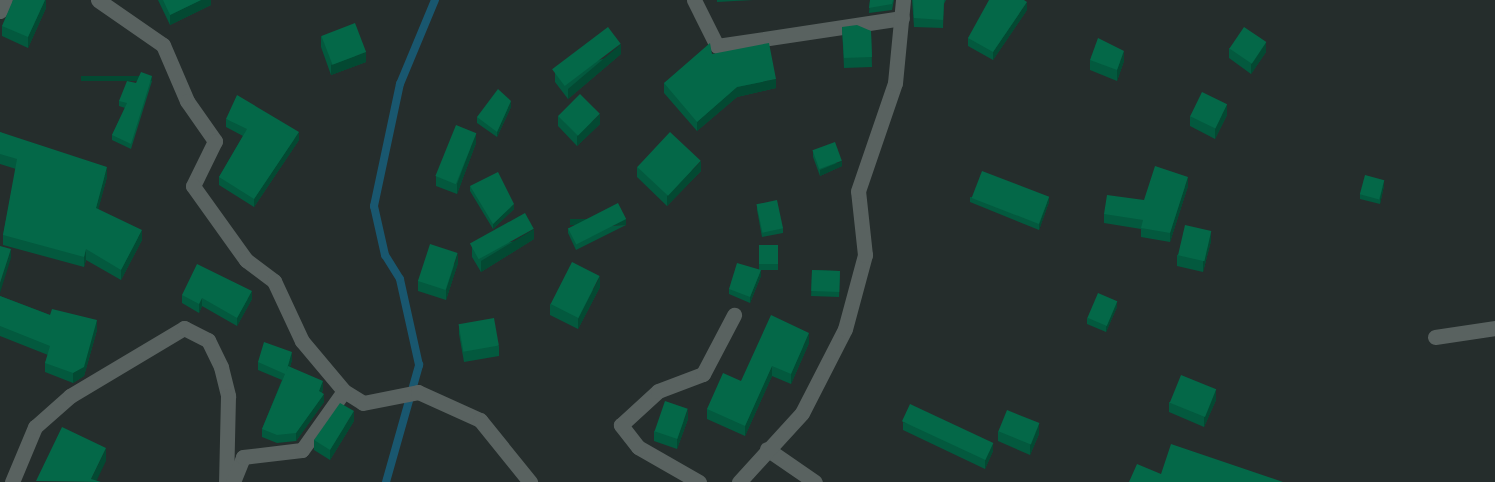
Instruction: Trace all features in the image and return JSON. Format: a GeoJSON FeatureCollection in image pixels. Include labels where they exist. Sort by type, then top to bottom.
{"type":"FeatureCollection","features":[{"type":"Feature","properties":{"kind":"street"},"geometry":{"type":"LineString","coordinates":[[0,11],[5,0]]}},
{"type":"Feature","properties":{"kind":"street"},"geometry":{"type":"LineString","coordinates":[[98,0],[163,45],[187,101],[215,141],[193,186],[246,260],[274,281],[302,341],[344,391],[363,403],[418,392],[480,420],[530,482]]}},
{"type":"Feature","properties":{"kind":"street"},"geometry":{"type":"LineString","coordinates":[[694,0],[717,46],[902,18]]}},
{"type":"Feature","properties":{"kind":"street"},"geometry":{"type":"LineString","coordinates":[[739,482],[802,413],[845,329],[865,255],[858,191],[895,83],[903,0]]}},
{"type":"Feature","properties":{"kind":"street"},"geometry":{"type":"LineString","coordinates":[[699,482],[638,447],[621,425],[658,391],[703,374],[734,315]]}},
{"type":"Feature","properties":{"kind":"street"},"geometry":{"type":"LineString","coordinates":[[12,482],[35,427],[70,396],[184,328],[208,340],[221,368],[228,396],[226,482]]}},
{"type":"Feature","properties":{"kind":"street"},"geometry":{"type":"LineString","coordinates":[[1435,337],[1495,328]]}},
{"type":"Feature","properties":{"kind":"street"},"geometry":{"type":"LineString","coordinates":[[233,482],[243,458],[302,450],[344,391]]}},
{"type":"Feature","properties":{"kind":"street"},"geometry":{"type":"LineString","coordinates":[[767,449],[814,482]]}},
{"type":"Feature","properties":{"kind":"building"},"geometry":{"type":"Polygon","coordinates":[[[13,0],[45,0],[28,37],[2,26],[13,0]]]}},
{"type":"Feature","properties":{"kind":"building"},"geometry":{"type":"Polygon","coordinates":[[[163,0],[201,0],[170,15],[163,0]]]}},
{"type":"Feature","properties":{"kind":"building"},"geometry":{"type":"Polygon","coordinates":[[[870,0],[893,0],[892,4],[869,8],[870,0]]]}},
{"type":"Feature","properties":{"kind":"building"},"geometry":{"type":"Polygon","coordinates":[[[913,0],[944,0],[943,20],[914,18],[913,0]]]}},
{"type":"Feature","properties":{"kind":"building"},"geometry":{"type":"Polygon","coordinates":[[[989,0],[1024,0],[1027,2],[993,52],[968,38],[989,0]]]}},
{"type":"Feature","properties":{"kind":"building"},"geometry":{"type":"Polygon","coordinates":[[[355,23],[366,52],[333,65],[321,36],[355,23]]]}},
{"type":"Feature","properties":{"kind":"building"},"geometry":{"type":"Polygon","coordinates":[[[857,25],[871,31],[872,57],[844,58],[842,27],[857,25]]]}},
{"type":"Feature","properties":{"kind":"building"},"geometry":{"type":"Polygon","coordinates":[[[608,27],[621,44],[565,86],[552,69],[608,27]]]}},
{"type":"Feature","properties":{"kind":"building"},"geometry":{"type":"Polygon","coordinates":[[[1244,27],[1266,42],[1252,64],[1229,49],[1244,27]]]}},
{"type":"Feature","properties":{"kind":"building"},"geometry":{"type":"Polygon","coordinates":[[[1098,38],[1124,51],[1117,70],[1090,60],[1098,38]]]}},
{"type":"Feature","properties":{"kind":"building"},"geometry":{"type":"Polygon","coordinates":[[[710,43],[712,54],[769,43],[776,79],[737,87],[697,122],[664,83],[710,43]]]}},
{"type":"Feature","properties":{"kind":"building"},"geometry":{"type":"Polygon","coordinates":[[[141,72],[152,76],[131,144],[112,135],[127,103],[119,101],[127,81],[136,83],[141,72]]]}},
{"type":"Feature","properties":{"kind":"building"},"geometry":{"type":"Polygon","coordinates":[[[498,89],[511,101],[497,132],[477,117],[498,89]]]}},
{"type":"Feature","properties":{"kind":"building"},"geometry":{"type":"Polygon","coordinates":[[[1202,92],[1227,104],[1215,129],[1190,116],[1202,92]]]}},
{"type":"Feature","properties":{"kind":"building"},"geometry":{"type":"Polygon","coordinates":[[[580,94],[600,114],[578,136],[558,116],[580,94]]]}},
{"type":"Feature","properties":{"kind":"building"},"geometry":{"type":"Polygon","coordinates":[[[237,95],[299,132],[254,199],[219,177],[247,129],[226,119],[237,95]]]}},
{"type":"Feature","properties":{"kind":"building"},"geometry":{"type":"Polygon","coordinates":[[[456,125],[476,133],[456,184],[435,176],[456,125]]]}},
{"type":"Feature","properties":{"kind":"building"},"geometry":{"type":"Polygon","coordinates":[[[0,132],[107,167],[96,208],[142,230],[121,270],[86,249],[84,257],[3,235],[17,159],[0,154],[0,132]]]}},
{"type":"Feature","properties":{"kind":"building"},"geometry":{"type":"Polygon","coordinates":[[[670,132],[701,161],[668,196],[637,167],[670,132]]]}},
{"type":"Feature","properties":{"kind":"building"},"geometry":{"type":"Polygon","coordinates":[[[835,142],[842,161],[819,169],[812,150],[835,142]]]}},
{"type":"Feature","properties":{"kind":"building"},"geometry":{"type":"Polygon","coordinates":[[[1155,166],[1188,177],[1170,233],[1141,228],[1143,220],[1104,214],[1107,195],[1144,200],[1155,166]]]}},
{"type":"Feature","properties":{"kind":"building"},"geometry":{"type":"Polygon","coordinates":[[[982,171],[1049,197],[1039,224],[972,198],[982,171]]]}},
{"type":"Feature","properties":{"kind":"building"},"geometry":{"type":"Polygon","coordinates":[[[498,172],[514,204],[493,224],[470,186],[498,172]]]}},
{"type":"Feature","properties":{"kind":"building"},"geometry":{"type":"Polygon","coordinates":[[[1365,175],[1384,180],[1379,199],[1360,194],[1365,175]]]}},
{"type":"Feature","properties":{"kind":"building"},"geometry":{"type":"Polygon","coordinates":[[[777,200],[783,228],[762,233],[756,204],[777,200]]]}},
{"type":"Feature","properties":{"kind":"building"},"geometry":{"type":"Polygon","coordinates":[[[618,203],[626,219],[576,244],[568,228],[618,203]]]}},
{"type":"Feature","properties":{"kind":"building"},"geometry":{"type":"Polygon","coordinates":[[[525,213],[534,229],[479,259],[470,244],[525,213]]]}},
{"type":"Feature","properties":{"kind":"building"},"geometry":{"type":"Polygon","coordinates":[[[1185,225],[1211,231],[1204,261],[1178,255],[1185,225]]]}},
{"type":"Feature","properties":{"kind":"building"},"geometry":{"type":"Polygon","coordinates":[[[430,244],[458,253],[446,290],[418,281],[430,244]]]}},
{"type":"Feature","properties":{"kind":"building"},"geometry":{"type":"Polygon","coordinates":[[[759,245],[778,245],[778,264],[759,264],[759,245]]]}},
{"type":"Feature","properties":{"kind":"building"},"geometry":{"type":"Polygon","coordinates":[[[0,246],[11,249],[0,283],[0,246]]]}},
{"type":"Feature","properties":{"kind":"building"},"geometry":{"type":"Polygon","coordinates":[[[572,262],[600,276],[578,318],[551,304],[572,262]]]}},
{"type":"Feature","properties":{"kind":"building"},"geometry":{"type":"Polygon","coordinates":[[[737,263],[761,270],[750,297],[729,289],[737,263]]]}},
{"type":"Feature","properties":{"kind":"building"},"geometry":{"type":"Polygon","coordinates":[[[197,264],[252,291],[237,318],[202,298],[199,304],[182,295],[197,264]]]}},
{"type":"Feature","properties":{"kind":"building"},"geometry":{"type":"Polygon","coordinates":[[[812,270],[840,271],[839,292],[811,291],[812,270]]]}},
{"type":"Feature","properties":{"kind":"building"},"geometry":{"type":"Polygon","coordinates":[[[1098,293],[1117,301],[1107,326],[1087,318],[1098,293]]]}},
{"type":"Feature","properties":{"kind":"building"},"geometry":{"type":"Polygon","coordinates":[[[0,296],[50,315],[52,309],[97,320],[84,367],[73,373],[45,363],[50,346],[0,326],[0,296]]]}},
{"type":"Feature","properties":{"kind":"building"},"geometry":{"type":"Polygon","coordinates":[[[771,315],[809,333],[791,374],[772,366],[745,426],[707,409],[723,373],[741,381],[771,315]]]}},
{"type":"Feature","properties":{"kind":"building"},"geometry":{"type":"Polygon","coordinates":[[[494,318],[499,346],[463,352],[459,324],[494,318]]]}},
{"type":"Feature","properties":{"kind":"building"},"geometry":{"type":"Polygon","coordinates":[[[264,342],[292,352],[286,372],[288,366],[323,381],[319,391],[324,394],[296,433],[277,435],[262,429],[285,374],[258,362],[264,342]]]}},
{"type":"Feature","properties":{"kind":"building"},"geometry":{"type":"Polygon","coordinates":[[[1181,375],[1216,389],[1205,417],[1170,403],[1181,375]]]}},
{"type":"Feature","properties":{"kind":"building"},"geometry":{"type":"Polygon","coordinates":[[[665,401],[688,409],[677,439],[655,431],[665,401]]]}},
{"type":"Feature","properties":{"kind":"building"},"geometry":{"type":"Polygon","coordinates":[[[340,403],[354,411],[330,450],[314,440],[340,403]]]}},
{"type":"Feature","properties":{"kind":"building"},"geometry":{"type":"Polygon","coordinates":[[[910,404],[993,443],[985,460],[902,421],[910,404]]]}},
{"type":"Feature","properties":{"kind":"building"},"geometry":{"type":"Polygon","coordinates":[[[1007,410],[1039,423],[1031,444],[998,431],[1007,410]]]}},
{"type":"Feature","properties":{"kind":"building"},"geometry":{"type":"Polygon","coordinates":[[[62,427],[106,448],[91,479],[101,482],[36,481],[62,427]]]}},
{"type":"Feature","properties":{"kind":"building"},"geometry":{"type":"Polygon","coordinates":[[[1171,444],[1283,482],[1129,482],[1137,464],[1161,474],[1171,444]]]}},
{"type":"Feature","properties":{"kind":"waterway"},"geometry":{"type":"LineString","coordinates":[[386,482],[419,365],[400,279],[385,255],[374,206],[400,84],[435,0]]}}]}
